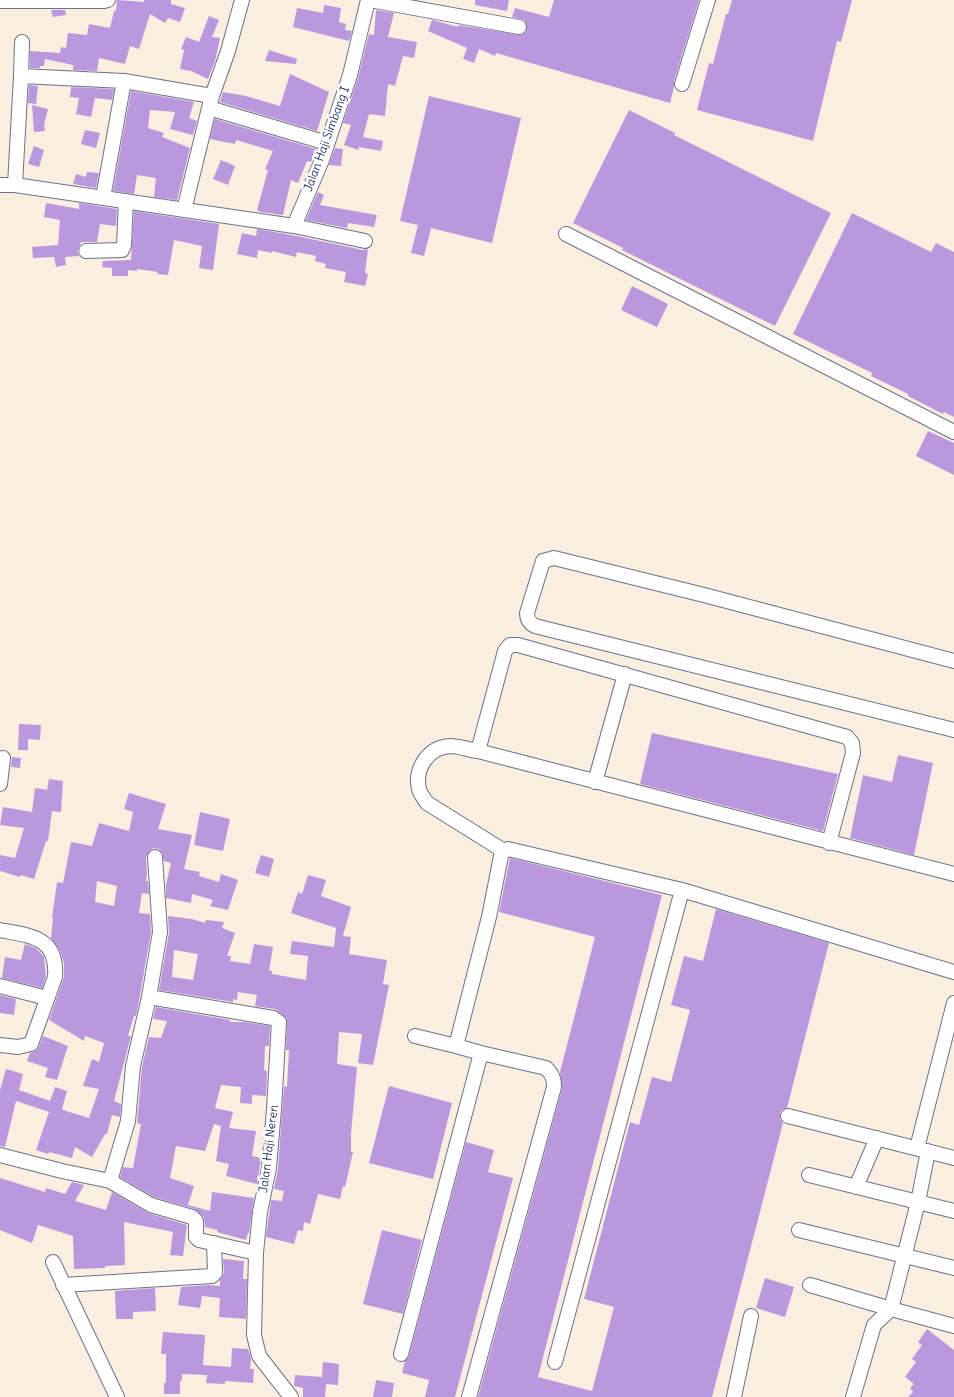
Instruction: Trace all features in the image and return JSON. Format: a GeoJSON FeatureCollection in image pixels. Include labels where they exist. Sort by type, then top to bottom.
{"type":"FeatureCollection","features":[{"type":"Feature","properties":{"kind":"street"},"geometry":{"type":"LineString","coordinates":[[0,1],[108,0]]}},
{"type":"Feature","properties":{"kind":"street"},"geometry":{"type":"LineString","coordinates":[[184,210],[210,102],[228,51],[242,0]]}},
{"type":"Feature","properties":{"kind":"street"},"geometry":{"type":"LineString","coordinates":[[369,0],[519,27]]}},
{"type":"Feature","properties":{"kind":"street","name":"Jalan Haji Simbang I"},"geometry":{"type":"LineString","coordinates":[[294,226],[322,160],[350,75],[369,0]]}},
{"type":"Feature","properties":{"kind":"street"},"geometry":{"type":"LineString","coordinates":[[682,84],[708,0]]}},
{"type":"Feature","properties":{"kind":"street"},"geometry":{"type":"LineString","coordinates":[[16,185],[22,42]]}},
{"type":"Feature","properties":{"kind":"street"},"geometry":{"type":"LineString","coordinates":[[21,76],[124,81],[210,102],[327,143]]}},
{"type":"Feature","properties":{"kind":"street"},"geometry":{"type":"LineString","coordinates":[[103,198],[124,81]]}},
{"type":"Feature","properties":{"kind":"street"},"geometry":{"type":"LineString","coordinates":[[0,185],[16,185],[294,226],[365,242]]}},
{"type":"Feature","properties":{"kind":"street"},"geometry":{"type":"LineString","coordinates":[[86,252],[122,250],[124,245],[126,201]]}},
{"type":"Feature","properties":{"kind":"street"},"geometry":{"type":"LineString","coordinates":[[566,234],[954,432]]}},
{"type":"Feature","properties":{"kind":"street"},"geometry":{"type":"LineString","coordinates":[[954,661],[714,597],[554,558],[543,561],[527,612],[527,619],[535,626],[954,730]]}},
{"type":"Feature","properties":{"kind":"street"},"geometry":{"type":"LineString","coordinates":[[478,751],[505,651],[510,645],[518,645],[847,737],[852,743],[853,753],[829,843]]}},
{"type":"Feature","properties":{"kind":"street"},"geometry":{"type":"LineString","coordinates":[[595,782],[625,674]]}},
{"type":"Feature","properties":{"kind":"street"},"geometry":{"type":"LineString","coordinates":[[954,874],[478,751],[451,746],[436,750],[429,755],[422,764],[418,776],[419,790],[427,802],[504,851],[514,850],[682,890],[954,972]]}},
{"type":"Feature","properties":{"kind":"street"},"geometry":{"type":"LineString","coordinates":[[0,784],[3,758]]}},
{"type":"Feature","properties":{"kind":"street"},"geometry":{"type":"LineString","coordinates":[[456,1046],[489,916],[501,856],[504,851]]}},
{"type":"Feature","properties":{"kind":"street"},"geometry":{"type":"LineString","coordinates":[[110,1181],[128,1121],[133,1066],[149,997],[160,932],[155,857]]}},
{"type":"Feature","properties":{"kind":"street"},"geometry":{"type":"LineString","coordinates":[[555,1362],[682,890]]}},
{"type":"Feature","properties":{"kind":"street"},"geometry":{"type":"LineString","coordinates":[[0,930],[42,940],[50,948],[56,968],[55,977],[31,1044],[18,1047],[0,1045]]}},
{"type":"Feature","properties":{"kind":"street"},"geometry":{"type":"LineString","coordinates":[[0,986],[47,998]]}},
{"type":"Feature","properties":{"kind":"street","name":"Jalan Haji Neren"},"geometry":{"type":"LineString","coordinates":[[149,997],[273,1018],[279,1022],[270,1158],[260,1212],[256,1253],[256,1344],[259,1356],[291,1397]]}},
{"type":"Feature","properties":{"kind":"street"},"geometry":{"type":"LineString","coordinates":[[853,1397],[874,1325],[891,1309],[918,1202],[923,1150],[954,1003]]}},
{"type":"Feature","properties":{"kind":"street"},"geometry":{"type":"LineString","coordinates":[[415,1036],[546,1068],[554,1078],[554,1087],[469,1397]]}},
{"type":"Feature","properties":{"kind":"street"},"geometry":{"type":"LineString","coordinates":[[401,1354],[481,1053]]}},
{"type":"Feature","properties":{"kind":"street"},"geometry":{"type":"LineString","coordinates":[[788,1116],[954,1158]]}},
{"type":"Feature","properties":{"kind":"street"},"geometry":{"type":"LineString","coordinates":[[856,1186],[877,1138]]}},
{"type":"Feature","properties":{"kind":"street"},"geometry":{"type":"LineString","coordinates":[[0,1155],[110,1181],[151,1206],[192,1217],[196,1221],[197,1239],[256,1253]]}},
{"type":"Feature","properties":{"kind":"street"},"geometry":{"type":"LineString","coordinates":[[809,1175],[954,1211]]}},
{"type":"Feature","properties":{"kind":"street"},"geometry":{"type":"LineString","coordinates":[[799,1230],[954,1268]]}},
{"type":"Feature","properties":{"kind":"street"},"geometry":{"type":"LineString","coordinates":[[63,1285],[212,1276],[215,1273],[214,1243]]}},
{"type":"Feature","properties":{"kind":"street"},"geometry":{"type":"LineString","coordinates":[[53,1262],[117,1397]]}},
{"type":"Feature","properties":{"kind":"street"},"geometry":{"type":"LineString","coordinates":[[810,1284],[954,1326]]}},
{"type":"Feature","properties":{"kind":"street"},"geometry":{"type":"LineString","coordinates":[[734,1397],[751,1316]]}},
{"type":"Feature","properties":{"kind":"building"},"geometry":{"type":"Polygon","coordinates":[[[117,0],[144,2],[144,0],[171,0],[171,4],[185,8],[180,22],[168,18],[165,23],[150,14],[139,49],[130,46],[125,64],[99,58],[97,71],[73,70],[73,65],[45,59],[44,66],[30,68],[30,51],[60,53],[61,47],[66,48],[68,33],[87,35],[89,24],[110,28],[114,11],[116,11],[117,0]]]}},
{"type":"Feature","properties":{"kind":"building"},"geometry":{"type":"Polygon","coordinates":[[[475,0],[509,0],[507,11],[475,5],[475,0]]]}},
{"type":"Feature","properties":{"kind":"building"},"geometry":{"type":"Polygon","coordinates":[[[554,0],[699,0],[674,81],[670,103],[496,53],[495,56],[479,49],[474,63],[463,59],[467,48],[428,31],[432,20],[458,27],[458,25],[521,35],[526,32],[527,25],[524,20],[512,17],[515,8],[549,17],[554,0]]]}},
{"type":"Feature","properties":{"kind":"building"},"geometry":{"type":"Polygon","coordinates":[[[732,0],[852,0],[841,42],[837,41],[813,141],[697,110],[709,63],[713,64],[726,14],[728,14],[732,0]]]}},
{"type":"Feature","properties":{"kind":"building"},"geometry":{"type":"Polygon","coordinates":[[[324,5],[341,8],[339,22],[346,24],[345,30],[352,31],[349,41],[293,27],[297,8],[323,13],[324,5]]]}},
{"type":"Feature","properties":{"kind":"building"},"geometry":{"type":"Polygon","coordinates":[[[51,10],[65,10],[66,15],[53,17],[51,10]]]}},
{"type":"Feature","properties":{"kind":"building"},"geometry":{"type":"Polygon","coordinates":[[[376,10],[394,13],[388,37],[417,42],[414,58],[403,56],[395,86],[388,84],[385,116],[369,114],[363,137],[383,141],[381,151],[359,147],[358,150],[344,145],[351,125],[343,123],[358,78],[369,34],[374,35],[376,10]]]}},
{"type":"Feature","properties":{"kind":"building"},"geometry":{"type":"Polygon","coordinates":[[[209,16],[219,20],[212,37],[220,38],[215,61],[208,79],[191,71],[180,69],[184,50],[181,49],[186,37],[199,42],[209,16]]]}},
{"type":"Feature","properties":{"kind":"building"},"geometry":{"type":"Polygon","coordinates":[[[269,50],[297,59],[296,64],[265,61],[269,50]]]}},
{"type":"Feature","properties":{"kind":"building"},"geometry":{"type":"Polygon","coordinates":[[[290,74],[329,92],[317,131],[220,102],[223,92],[246,96],[280,106],[290,74]]]}},
{"type":"Feature","properties":{"kind":"building"},"geometry":{"type":"Polygon","coordinates":[[[29,85],[38,86],[36,104],[28,103],[29,85]]]}},
{"type":"Feature","properties":{"kind":"building"},"geometry":{"type":"Polygon","coordinates":[[[71,87],[114,89],[112,100],[95,98],[91,117],[76,114],[79,98],[70,97],[71,87]]]}},
{"type":"Feature","properties":{"kind":"building"},"geometry":{"type":"Polygon","coordinates":[[[131,91],[194,102],[189,118],[197,121],[193,135],[170,129],[175,112],[150,110],[148,128],[164,133],[162,137],[190,148],[177,200],[154,197],[156,178],[137,175],[134,194],[113,191],[131,91]]]}},
{"type":"Feature","properties":{"kind":"building"},"geometry":{"type":"Polygon","coordinates":[[[429,96],[521,118],[492,243],[431,228],[424,256],[411,253],[418,225],[400,221],[429,96]]]}},
{"type":"Feature","properties":{"kind":"building"},"geometry":{"type":"Polygon","coordinates":[[[32,105],[48,109],[44,125],[45,131],[34,132],[32,105]]]}},
{"type":"Feature","properties":{"kind":"building"},"geometry":{"type":"Polygon","coordinates":[[[629,110],[675,133],[674,135],[831,213],[775,326],[622,250],[623,248],[573,223],[629,110]]]}},
{"type":"Feature","properties":{"kind":"building"},"geometry":{"type":"Polygon","coordinates":[[[215,119],[316,149],[311,162],[307,161],[298,183],[291,180],[283,215],[257,210],[268,170],[265,169],[273,151],[236,140],[235,144],[210,139],[215,119]]]}},
{"type":"Feature","properties":{"kind":"building"},"geometry":{"type":"Polygon","coordinates":[[[85,130],[100,133],[96,148],[81,144],[85,130]]]}},
{"type":"Feature","properties":{"kind":"building"},"geometry":{"type":"Polygon","coordinates":[[[34,146],[44,150],[39,167],[28,164],[34,146]]]}},
{"type":"Feature","properties":{"kind":"building"},"geometry":{"type":"Polygon","coordinates":[[[335,148],[343,149],[341,166],[329,165],[335,148]]]}},
{"type":"Feature","properties":{"kind":"building"},"geometry":{"type":"Polygon","coordinates":[[[221,160],[235,166],[228,185],[213,179],[221,160]]]}},
{"type":"Feature","properties":{"kind":"building"},"geometry":{"type":"Polygon","coordinates":[[[87,172],[99,173],[96,188],[73,184],[76,174],[86,177],[87,172]]]}},
{"type":"Feature","properties":{"kind":"building"},"geometry":{"type":"Polygon","coordinates":[[[318,192],[324,195],[320,205],[377,215],[374,227],[348,223],[347,228],[306,220],[318,192]]]}},
{"type":"Feature","properties":{"kind":"building"},"geometry":{"type":"Polygon","coordinates":[[[46,203],[79,209],[79,203],[117,209],[116,226],[100,224],[97,242],[81,242],[77,251],[79,256],[65,257],[66,265],[56,267],[54,257],[33,258],[32,247],[58,245],[60,220],[44,217],[46,203]]]}},
{"type":"Feature","properties":{"kind":"building"},"geometry":{"type":"Polygon","coordinates":[[[134,211],[219,224],[213,270],[199,268],[202,246],[174,240],[168,275],[137,269],[137,271],[128,270],[128,276],[112,276],[112,268],[102,267],[103,261],[131,260],[134,211]]]}},
{"type":"Feature","properties":{"kind":"building"},"geometry":{"type":"Polygon","coordinates":[[[852,213],[931,252],[936,243],[954,252],[954,417],[944,412],[943,414],[908,396],[908,394],[871,376],[872,373],[793,334],[852,213]]]}},
{"type":"Feature","properties":{"kind":"building"},"geometry":{"type":"Polygon","coordinates":[[[257,229],[363,250],[368,249],[365,273],[368,274],[365,286],[344,282],[346,272],[325,268],[326,264],[315,261],[316,256],[297,252],[296,257],[272,251],[272,253],[258,250],[257,258],[237,254],[242,233],[256,236],[257,229]]]}},
{"type":"Feature","properties":{"kind":"building"},"geometry":{"type":"Polygon","coordinates":[[[632,286],[668,304],[657,327],[621,310],[632,286]]]}},
{"type":"Feature","properties":{"kind":"building"},"geometry":{"type":"Polygon","coordinates":[[[928,431],[954,443],[954,475],[916,456],[928,431]]]}},
{"type":"Feature","properties":{"kind":"building"},"geometry":{"type":"Polygon","coordinates":[[[19,724],[41,725],[40,740],[28,739],[28,750],[18,750],[19,724]]]}},
{"type":"Feature","properties":{"kind":"building"},"geometry":{"type":"Polygon","coordinates":[[[652,733],[838,774],[823,831],[640,784],[652,733]]]}},
{"type":"Feature","properties":{"kind":"building"},"geometry":{"type":"Polygon","coordinates":[[[898,755],[933,763],[914,855],[850,838],[863,775],[892,782],[898,755]]]}},
{"type":"Feature","properties":{"kind":"building"},"geometry":{"type":"Polygon","coordinates":[[[12,757],[21,758],[20,768],[11,767],[12,757]]]}},
{"type":"Feature","properties":{"kind":"building"},"geometry":{"type":"Polygon","coordinates":[[[49,779],[63,781],[61,812],[52,811],[48,841],[46,841],[34,879],[0,871],[0,855],[15,858],[24,828],[0,825],[3,807],[32,812],[35,788],[47,790],[49,779]]]}},
{"type":"Feature","properties":{"kind":"building"},"geometry":{"type":"Polygon","coordinates":[[[129,793],[166,804],[158,829],[192,835],[184,869],[200,872],[199,876],[219,882],[221,874],[238,880],[228,910],[210,906],[213,900],[192,894],[191,903],[166,898],[166,885],[171,863],[164,861],[159,849],[154,848],[150,850],[146,858],[146,881],[148,881],[149,894],[142,893],[139,913],[150,914],[151,932],[136,1016],[134,1016],[128,1036],[131,1036],[114,1101],[121,1104],[120,1117],[112,1115],[107,1134],[105,1134],[92,1157],[75,1147],[72,1158],[36,1150],[49,1112],[16,1101],[5,1147],[0,1146],[0,1090],[6,1069],[23,1074],[19,1090],[50,1101],[55,1087],[67,1091],[62,1109],[89,1118],[99,1089],[83,1086],[92,1059],[99,1062],[104,1043],[85,1036],[84,1041],[49,1020],[64,977],[64,963],[60,951],[51,938],[52,918],[57,882],[63,883],[71,842],[92,846],[99,823],[129,831],[133,812],[124,809],[129,793]],[[97,881],[95,902],[114,906],[117,886],[97,881]]]}},
{"type":"Feature","properties":{"kind":"building"},"geometry":{"type":"Polygon","coordinates":[[[200,812],[230,819],[223,851],[194,845],[200,812]]]}},
{"type":"Feature","properties":{"kind":"building"},"geometry":{"type":"Polygon","coordinates":[[[261,855],[274,859],[269,877],[255,873],[261,855]]]}},
{"type":"Feature","properties":{"kind":"building"},"geometry":{"type":"Polygon","coordinates":[[[510,858],[662,895],[538,1377],[592,1391],[614,1307],[584,1299],[630,1122],[639,1125],[652,1077],[671,1082],[690,1010],[671,1005],[684,956],[703,961],[716,909],[829,943],[787,1108],[780,1113],[780,1119],[783,1123],[712,1397],[478,1397],[562,1089],[560,1072],[595,937],[499,912],[510,858]]]}},
{"type":"Feature","properties":{"kind":"building"},"geometry":{"type":"Polygon","coordinates":[[[308,875],[326,880],[321,896],[351,907],[343,936],[351,937],[349,954],[387,960],[383,984],[389,985],[373,1065],[358,1063],[362,1034],[339,1032],[337,1064],[357,1067],[351,1134],[351,1152],[353,1152],[345,1187],[343,1186],[340,1199],[318,1194],[310,1224],[304,1222],[303,1231],[298,1230],[294,1244],[266,1237],[271,1200],[282,1201],[284,1191],[274,1189],[278,1169],[284,1086],[287,1087],[289,1050],[286,1050],[287,1018],[275,1009],[255,1006],[257,995],[238,992],[237,1000],[233,999],[233,1002],[159,990],[169,933],[168,916],[192,919],[205,923],[206,920],[224,922],[222,928],[235,933],[227,956],[231,956],[230,961],[250,964],[254,944],[273,947],[269,971],[272,971],[272,974],[306,980],[308,956],[290,954],[292,941],[334,947],[336,928],[291,913],[298,892],[302,894],[308,875]],[[174,950],[172,977],[193,980],[198,954],[174,950]]]}},
{"type":"Feature","properties":{"kind":"building"},"geometry":{"type":"Polygon","coordinates":[[[25,944],[36,948],[44,957],[46,976],[42,988],[2,978],[5,957],[21,960],[25,944]]]}},
{"type":"Feature","properties":{"kind":"building"},"geometry":{"type":"Polygon","coordinates":[[[0,995],[16,999],[14,1015],[0,1013],[0,995]]]}},
{"type":"Feature","properties":{"kind":"building"},"geometry":{"type":"Polygon","coordinates":[[[156,1007],[230,1020],[230,1022],[270,1026],[269,1046],[265,1046],[266,1096],[252,1095],[252,1104],[240,1103],[241,1087],[221,1085],[215,1108],[233,1112],[229,1128],[256,1131],[252,1156],[261,1158],[257,1184],[226,1176],[229,1164],[216,1161],[221,1126],[214,1124],[205,1151],[176,1146],[170,1178],[194,1186],[188,1205],[210,1211],[212,1192],[254,1198],[249,1233],[246,1240],[205,1227],[204,1217],[195,1209],[154,1197],[120,1177],[123,1167],[133,1168],[141,1124],[137,1123],[142,1067],[149,1037],[161,1038],[167,1021],[153,1019],[156,1007]]]}},
{"type":"Feature","properties":{"kind":"building"},"geometry":{"type":"Polygon","coordinates":[[[43,1036],[68,1046],[57,1080],[45,1077],[48,1068],[27,1061],[30,1053],[36,1051],[39,1047],[43,1036]]]}},
{"type":"Feature","properties":{"kind":"building"},"geometry":{"type":"Polygon","coordinates":[[[389,1086],[452,1103],[433,1179],[369,1163],[389,1086]]]}},
{"type":"Feature","properties":{"kind":"building"},"geometry":{"type":"Polygon","coordinates":[[[466,1142],[494,1150],[488,1172],[513,1178],[455,1397],[425,1397],[429,1380],[402,1373],[405,1361],[409,1356],[466,1142]]]}},
{"type":"Feature","properties":{"kind":"building"},"geometry":{"type":"Polygon","coordinates":[[[0,1178],[45,1192],[46,1188],[65,1194],[72,1182],[84,1185],[75,1201],[106,1210],[112,1192],[148,1213],[187,1225],[183,1256],[170,1255],[173,1232],[124,1222],[125,1265],[74,1269],[73,1236],[38,1225],[32,1243],[0,1230],[0,1178]]]}},
{"type":"Feature","properties":{"kind":"building"},"geometry":{"type":"Polygon","coordinates":[[[382,1230],[422,1240],[403,1314],[363,1304],[382,1230]]]}},
{"type":"Feature","properties":{"kind":"building"},"geometry":{"type":"Polygon","coordinates":[[[223,1259],[244,1261],[243,1279],[247,1279],[246,1319],[219,1317],[220,1298],[202,1296],[200,1308],[178,1305],[181,1287],[220,1286],[220,1280],[224,1273],[223,1259]]]}},
{"type":"Feature","properties":{"kind":"building"},"geometry":{"type":"Polygon","coordinates":[[[765,1278],[794,1287],[785,1317],[756,1308],[765,1278]]]}},
{"type":"Feature","properties":{"kind":"building"},"geometry":{"type":"Polygon","coordinates":[[[155,1288],[156,1311],[133,1312],[133,1319],[116,1319],[115,1291],[155,1288]]]}},
{"type":"Feature","properties":{"kind":"building"},"geometry":{"type":"Polygon","coordinates":[[[927,1329],[954,1350],[954,1397],[908,1397],[913,1392],[910,1388],[914,1384],[905,1377],[916,1362],[912,1359],[922,1345],[918,1342],[927,1329]]]}},
{"type":"Feature","properties":{"kind":"building"},"geometry":{"type":"Polygon","coordinates":[[[163,1332],[205,1335],[203,1365],[231,1367],[232,1348],[248,1349],[251,1358],[250,1369],[254,1369],[253,1383],[225,1381],[225,1384],[206,1383],[207,1375],[182,1374],[180,1394],[164,1394],[166,1354],[161,1354],[163,1332]]]}},
{"type":"Feature","properties":{"kind":"building"},"geometry":{"type":"Polygon","coordinates":[[[323,1362],[339,1364],[338,1385],[326,1384],[325,1397],[303,1397],[303,1388],[294,1386],[295,1375],[322,1377],[323,1362]]]}},
{"type":"Feature","properties":{"kind":"building"},"geometry":{"type":"Polygon","coordinates":[[[376,1380],[394,1383],[392,1397],[373,1397],[376,1380]]]}}]}
